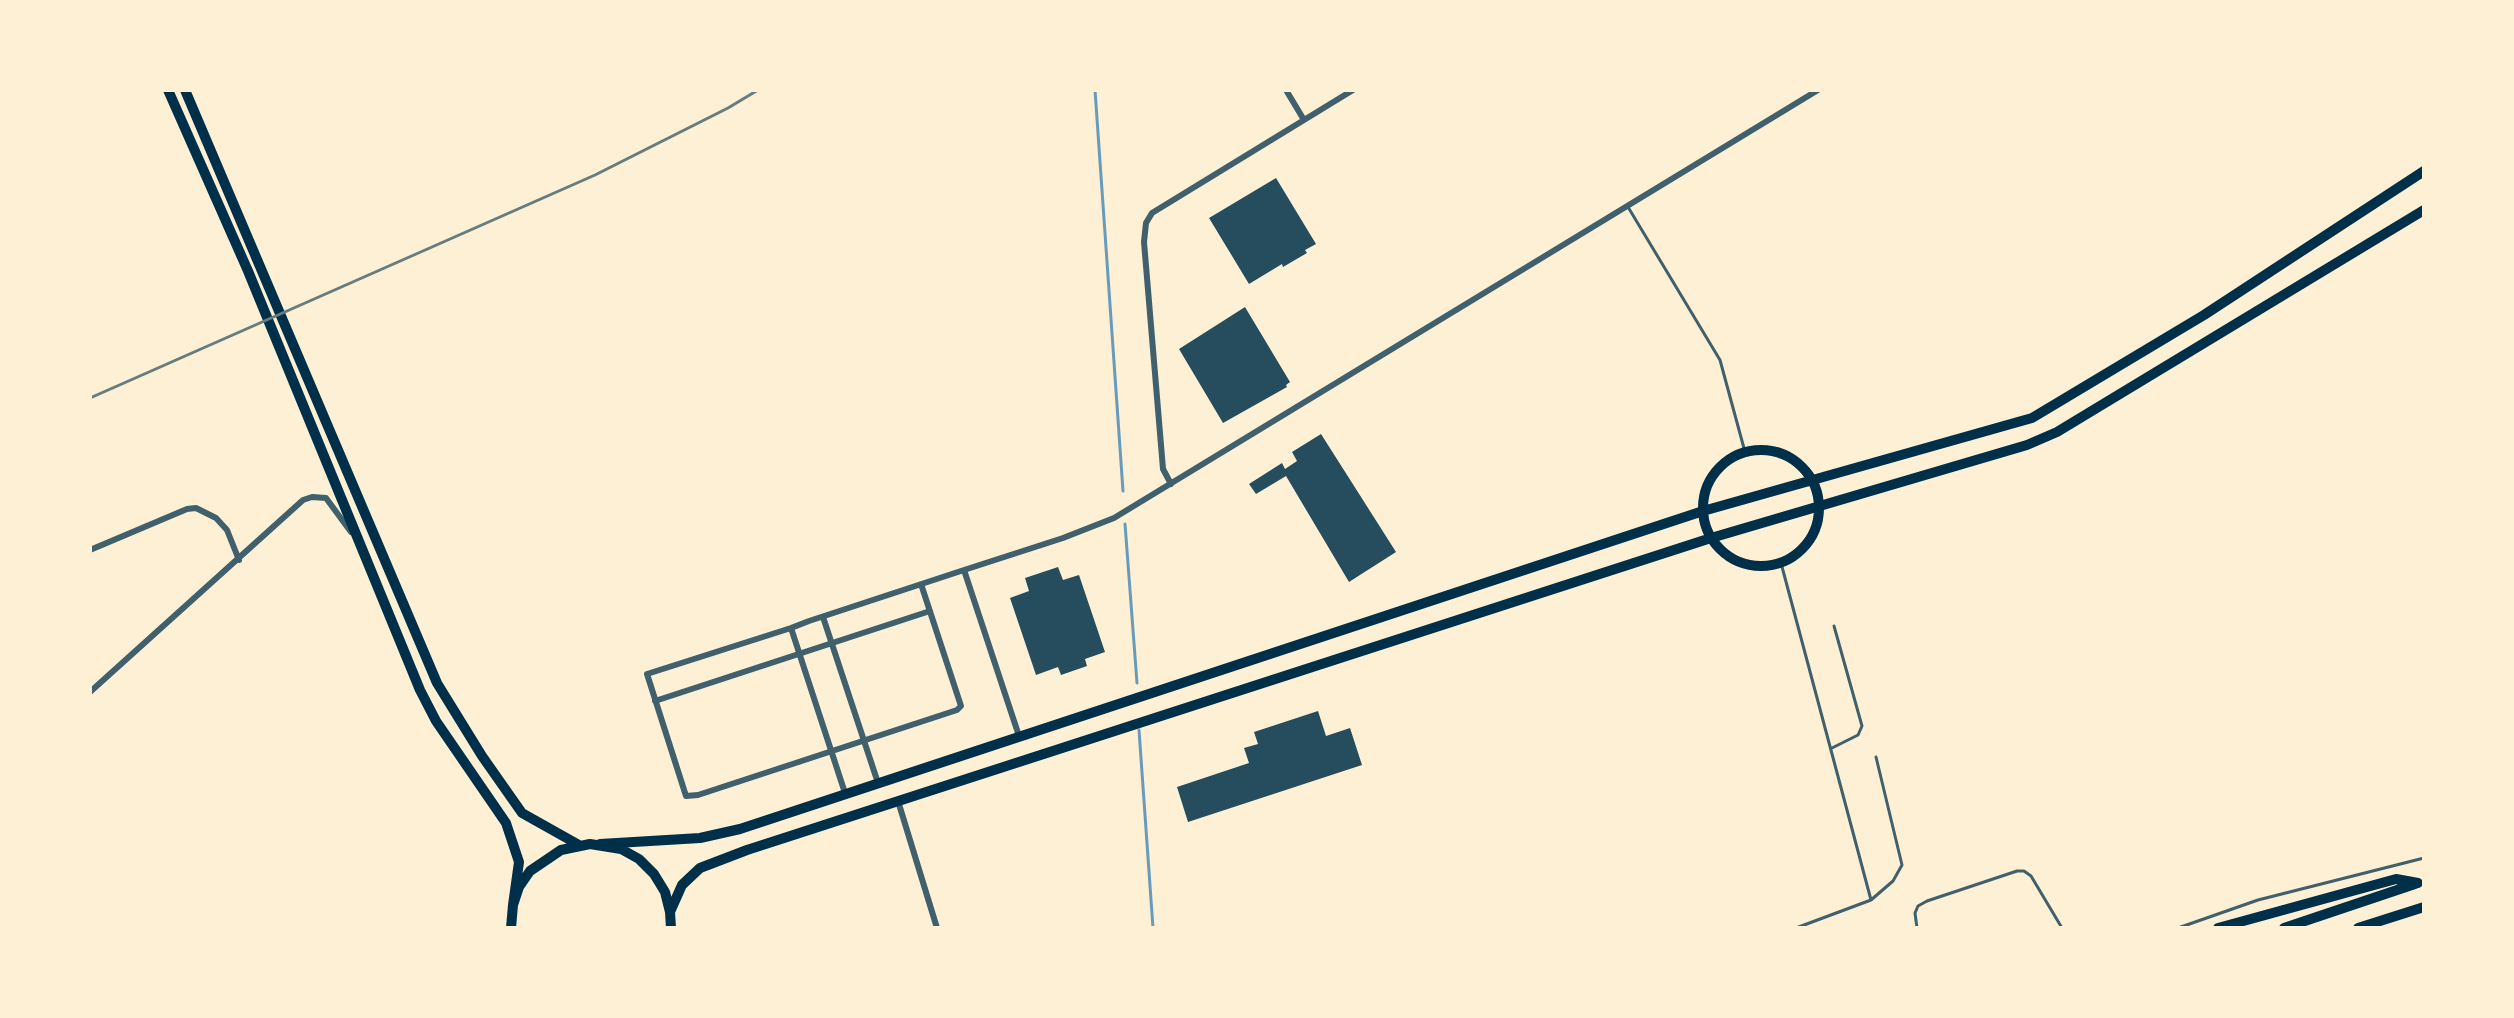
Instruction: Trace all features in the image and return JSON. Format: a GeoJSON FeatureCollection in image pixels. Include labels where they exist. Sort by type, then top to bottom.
{"type":"FeatureCollection","features":[{"type":"Feature","properties":{"kind":"main road"},"geometry":{"type":"LineString","coordinates":[[168,90],[248,271],[420,690],[436,721],[506,823],[519,862],[511,928]]}},
{"type":"Feature","properties":{"kind":"main road"},"geometry":{"type":"LineString","coordinates":[[185,90],[262,266],[437,682],[452,710],[522,813],[579,845]]}},
{"type":"Feature","properties":{"kind":"main road"},"geometry":{"type":"LineString","coordinates":[[513,905],[519,887],[530,871],[544,859],[561,850],[579,845],[700,838],[740,828],[1703,511],[2032,418],[2204,315],[2424,171]]}},
{"type":"Feature","properties":{"kind":"main road"},"geometry":{"type":"LineString","coordinates":[[670,912],[682,885],[700,868],[747,850],[1712,538],[2027,446],[2057,432],[2424,210]]}},
{"type":"Feature","properties":{"kind":"main road"},"geometry":{"type":"LineString","coordinates":[[1765,450],[1783,454],[1800,464],[1812,479],[1820,506],[1818,524],[1810,541],[1797,554],[1781,563],[1761,566],[1741,563],[1724,553],[1712,538],[1703,511],[1706,492],[1714,474],[1728,461],[1746,452],[1765,450]]}},
{"type":"Feature","properties":{"kind":"main road"},"geometry":{"type":"LineString","coordinates":[[600,844],[621,849],[646,867],[665,892],[671,928]]}},
{"type":"Feature","properties":{"kind":"main road"},"geometry":{"type":"LineString","coordinates":[[2218,928],[2396,879],[2421,882]]}},
{"type":"Feature","properties":{"kind":"main road"},"geometry":{"type":"LineString","coordinates":[[2284,928],[2421,882]]}},
{"type":"Feature","properties":{"kind":"main road"},"geometry":{"type":"LineString","coordinates":[[2358,928],[2424,907]]}},
{"type":"Feature","properties":{"kind":"street"},"geometry":{"type":"LineString","coordinates":[[1286,90],[1304,120]]}},
{"type":"Feature","properties":{"kind":"street"},"geometry":{"type":"LineString","coordinates":[[1171,484],[1163,469],[1144,242],[1146,223],[1152,213],[1353,90]]}},
{"type":"Feature","properties":{"kind":"street"},"geometry":{"type":"LineString","coordinates":[[1801,90],[1806,98]]}},
{"type":"Feature","properties":{"kind":"street"},"geometry":{"type":"LineString","coordinates":[[921,584],[961,706],[957,710],[698,795],[686,796],[647,674],[791,628],[823,617],[921,584],[963,570],[1063,538],[1114,518],[1818,90]]}},
{"type":"Feature","properties":{"kind":"street"},"geometry":{"type":"LineString","coordinates":[[90,692],[303,500],[312,496],[326,498],[360,545]]}},
{"type":"Feature","properties":{"kind":"street"},"geometry":{"type":"LineString","coordinates":[[90,550],[187,509],[196,508],[216,518],[227,530],[239,560]]}},
{"type":"Feature","properties":{"kind":"street"},"geometry":{"type":"LineString","coordinates":[[963,570],[1019,736]]}},
{"type":"Feature","properties":{"kind":"street"},"geometry":{"type":"LineString","coordinates":[[655,701],[930,611]]}},
{"type":"Feature","properties":{"kind":"street"},"geometry":{"type":"LineString","coordinates":[[823,617],[878,783]]}},
{"type":"Feature","properties":{"kind":"street"},"geometry":{"type":"LineString","coordinates":[[791,628],[846,794]]}},
{"type":"Feature","properties":{"kind":"street"},"geometry":{"type":"LineString","coordinates":[[898,801],[937,928]]}},
{"type":"Feature","properties":{"kind":"lane"},"geometry":{"type":"LineString","coordinates":[[1628,206],[1720,360],[1746,452]]}},
{"type":"Feature","properties":{"kind":"lane"},"geometry":{"type":"LineString","coordinates":[[1781,563],[1872,900]]}},
{"type":"Feature","properties":{"kind":"lane"},"geometry":{"type":"LineString","coordinates":[[1831,748],[1858,735],[1862,726],[1834,626]]}},
{"type":"Feature","properties":{"kind":"lane"},"geometry":{"type":"LineString","coordinates":[[1796,928],[1872,900],[1893,881],[1902,865],[1876,757]]}},
{"type":"Feature","properties":{"kind":"lane"},"geometry":{"type":"LineString","coordinates":[[2178,928],[2258,900],[2424,858]]}},
{"type":"Feature","properties":{"kind":"lane"},"geometry":{"type":"LineString","coordinates":[[1917,928],[1915,913],[1918,906],[2017,871],[2024,871],[2031,876],[2062,928]]}},
{"type":"Feature","properties":{"kind":"building"},"geometry":{"type":"Polygon","coordinates":[[[1276,178],[1316,244],[1305,250],[1307,253],[1283,267],[1282,264],[1249,284],[1209,218],[1276,178]]]}},
{"type":"Feature","properties":{"kind":"building"},"geometry":{"type":"Polygon","coordinates":[[[1245,307],[1290,382],[1286,385],[1287,387],[1223,423],[1179,349],[1245,307]]]}},
{"type":"Feature","properties":{"kind":"building"},"geometry":{"type":"Polygon","coordinates":[[[1321,434],[1396,552],[1349,582],[1286,476],[1256,494],[1249,484],[1282,463],[1285,469],[1297,461],[1292,452],[1321,434]]]}},
{"type":"Feature","properties":{"kind":"building"},"geometry":{"type":"Polygon","coordinates":[[[1058,567],[1063,580],[1079,575],[1105,652],[1085,659],[1087,666],[1061,675],[1058,667],[1036,675],[1010,598],[1029,591],[1025,578],[1058,567]]]}},
{"type":"Feature","properties":{"kind":"building"},"geometry":{"type":"Polygon","coordinates":[[[1318,711],[1326,736],[1350,728],[1362,765],[1188,822],[1177,787],[1249,763],[1244,748],[1258,744],[1254,732],[1318,711]]]}},
{"type":"Feature","properties":{"kind":"waterway"},"geometry":{"type":"LineString","coordinates":[[1095,90],[1123,491]]}},
{"type":"Feature","properties":{"kind":"waterway"},"geometry":{"type":"LineString","coordinates":[[1125,524],[1137,683]]}},
{"type":"Feature","properties":{"kind":"waterway"},"geometry":{"type":"LineString","coordinates":[[1139,730],[1153,928]]}},
{"type":"Feature","properties":{"kind":"railway"},"geometry":{"type":"LineString","coordinates":[[90,398],[595,175],[728,108],[758,90]]}}]}
